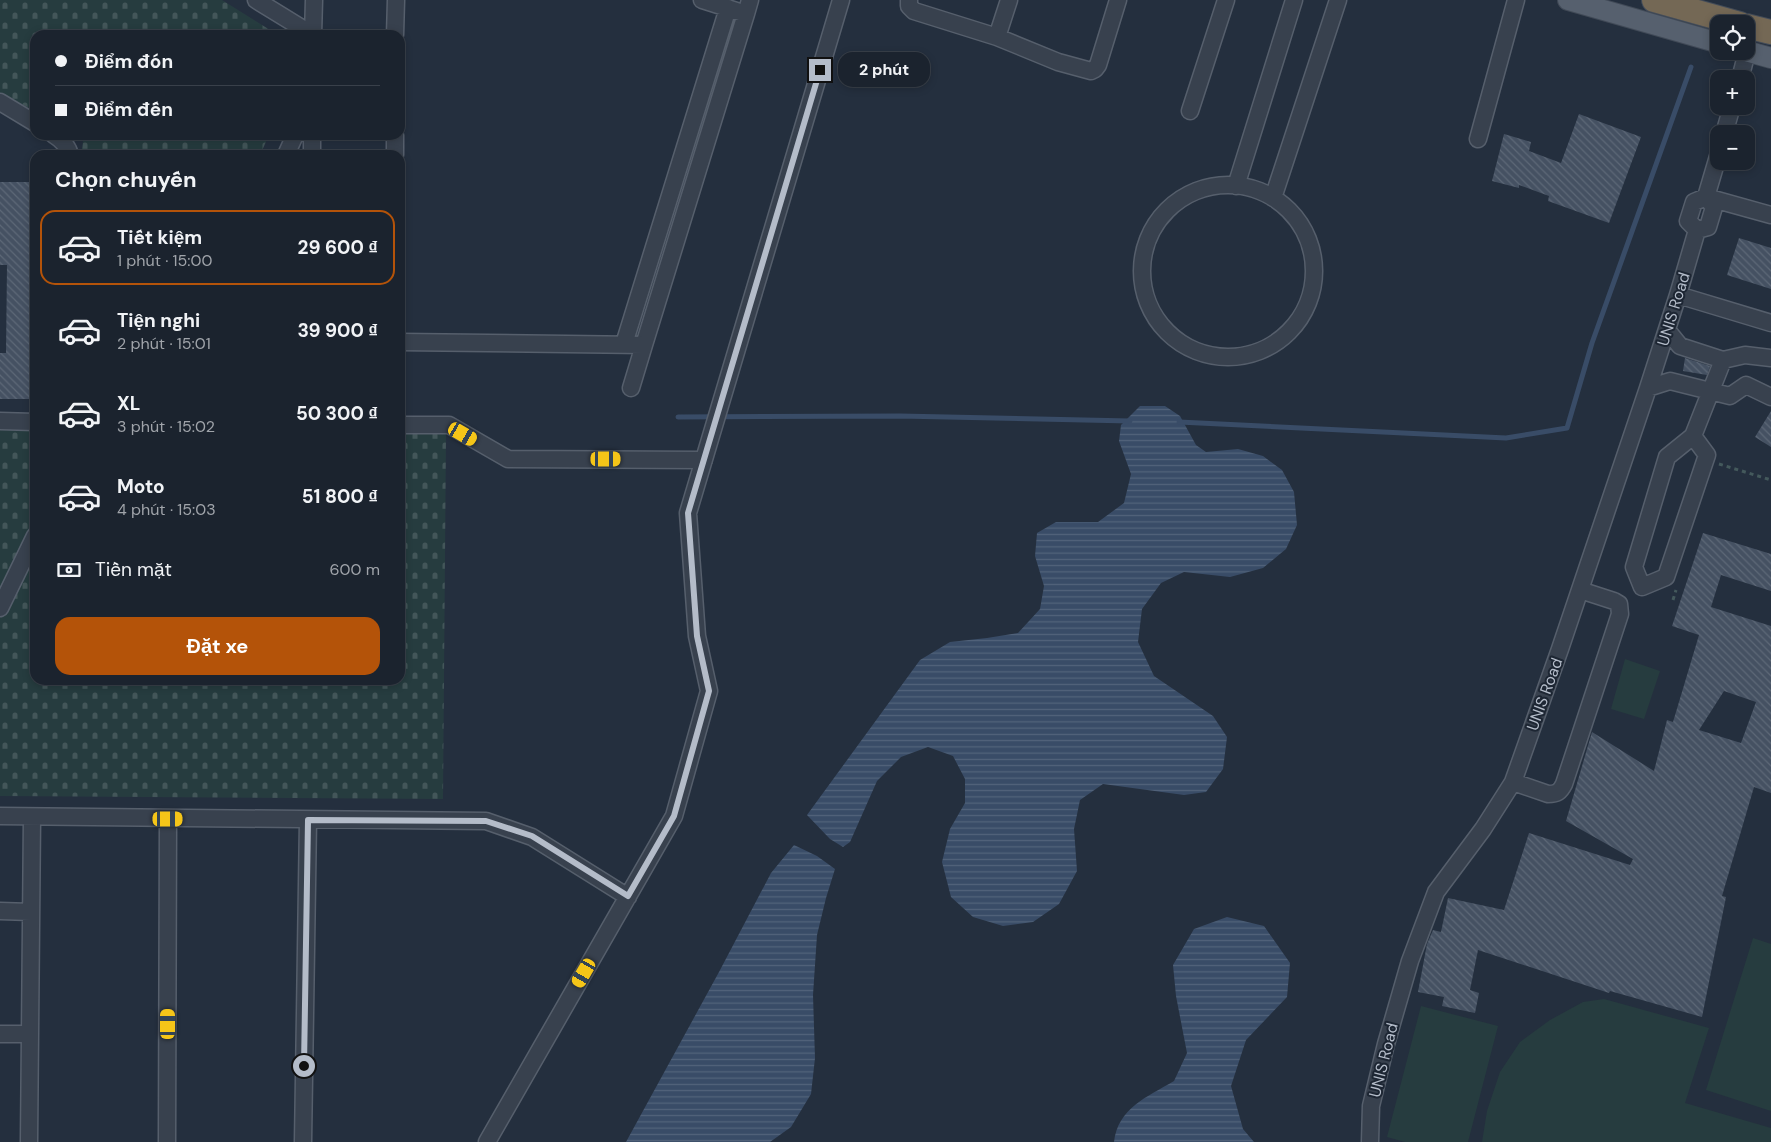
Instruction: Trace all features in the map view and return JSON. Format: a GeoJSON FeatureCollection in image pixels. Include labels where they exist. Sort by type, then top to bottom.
{"type":"FeatureCollection","features":[{"type":"Feature","properties":{"kind":"highway"},"geometry":{"type":"LineString","coordinates":[[1654,0],[1710,16]]}},
{"type":"Feature","properties":{"kind":"highway"},"geometry":{"type":"LineString","coordinates":[[1755,28],[1771,32]]}},
{"type":"Feature","properties":{"kind":"main road"},"geometry":{"type":"LineString","coordinates":[[1568,0],[1710,41]]}},
{"type":"Feature","properties":{"kind":"main road"},"geometry":{"type":"LineString","coordinates":[[1755,53],[1771,58]]}},
{"type":"Feature","properties":{"kind":"street"},"geometry":{"type":"LineString","coordinates":[[256,0],[305,30]]}},
{"type":"Feature","properties":{"kind":"street"},"geometry":{"type":"LineString","coordinates":[[313,30],[314,0]]}},
{"type":"Feature","properties":{"kind":"street"},"geometry":{"type":"LineString","coordinates":[[395,30],[396,0]]}},
{"type":"Feature","properties":{"kind":"street"},"geometry":{"type":"LineString","coordinates":[[631,388],[748,7],[728,8],[702,0]]}},
{"type":"Feature","properties":{"kind":"street"},"geometry":{"type":"LineString","coordinates":[[487,1142],[674,816],[709,691],[697,636],[688,513],[841,0]]}},
{"type":"Feature","properties":{"kind":"street"},"geometry":{"type":"LineString","coordinates":[[909,0],[909,6],[914,11],[997,37],[1058,62],[1091,71],[1098,65],[1118,0]]}},
{"type":"Feature","properties":{"kind":"street"},"geometry":{"type":"LineString","coordinates":[[997,37],[1009,0]]}},
{"type":"Feature","properties":{"kind":"street"},"geometry":{"type":"LineString","coordinates":[[1190,111],[1226,0]]}},
{"type":"Feature","properties":{"kind":"street"},"geometry":{"type":"LineString","coordinates":[[1236,186],[1294,0]]}},
{"type":"Feature","properties":{"kind":"street"},"geometry":{"type":"LineString","coordinates":[[1274,198],[1338,0]]}},
{"type":"Feature","properties":{"kind":"street"},"geometry":{"type":"LineString","coordinates":[[1478,139],[1516,0]]}},
{"type":"Feature","properties":{"kind":"street"},"geometry":{"type":"LineString","coordinates":[[624,344],[728,8]]}},
{"type":"Feature","properties":{"kind":"street"},"geometry":{"type":"LineString","coordinates":[[0,102],[30,120]]}},
{"type":"Feature","properties":{"kind":"street","name":"UNIS Road"},"geometry":{"type":"LineString","coordinates":[[1370,1142],[1372,1106],[1386,1044],[1410,961],[1436,892],[1483,829],[1513,782],[1648,388],[1697,230],[1708,227],[1714,208],[1706,196],[1714,170]]}},
{"type":"Feature","properties":{"kind":"street"},"geometry":{"type":"LineString","coordinates":[[674,182],[692,188]]}},
{"type":"Feature","properties":{"kind":"street"},"geometry":{"type":"LineString","coordinates":[[1225,184],[1236,186],[1254,189],[1274,198],[1298,220],[1310,245],[1314,272],[1309,299],[1297,323],[1277,342],[1253,354],[1226,357],[1197,352],[1172,337],[1153,314],[1143,286],[1143,256],[1153,228],[1171,206],[1196,190],[1225,184]]}},
{"type":"Feature","properties":{"kind":"street"},"geometry":{"type":"LineString","coordinates":[[1706,196],[1771,215]]}},
{"type":"Feature","properties":{"kind":"street"},"geometry":{"type":"LineString","coordinates":[[1678,295],[1771,323]]}},
{"type":"Feature","properties":{"kind":"street"},"geometry":{"type":"LineString","coordinates":[[1667,330],[1680,346],[1723,360],[1745,355],[1771,358]]}},
{"type":"Feature","properties":{"kind":"street"},"geometry":{"type":"LineString","coordinates":[[405,342],[644,345]]}},
{"type":"Feature","properties":{"kind":"street"},"geometry":{"type":"LineString","coordinates":[[1693,436],[1707,455],[1666,577],[1642,587],[1634,567],[1667,457],[1693,436],[1712,392],[1723,360]]}},
{"type":"Feature","properties":{"kind":"street"},"geometry":{"type":"LineString","coordinates":[[1648,388],[1670,381],[1730,396],[1746,385],[1771,396]]}},
{"type":"Feature","properties":{"kind":"street"},"geometry":{"type":"LineString","coordinates":[[0,421],[30,422]]}},
{"type":"Feature","properties":{"kind":"street"},"geometry":{"type":"LineString","coordinates":[[405,425],[449,425],[508,459],[704,460]]}},
{"type":"Feature","properties":{"kind":"street"},"geometry":{"type":"LineString","coordinates":[[0,608],[30,546]]}},
{"type":"Feature","properties":{"kind":"street"},"geometry":{"type":"LineString","coordinates":[[1513,782],[1548,794],[1560,792],[1564,784],[1620,614],[1619,604],[1580,590]]}},
{"type":"Feature","properties":{"kind":"street"},"geometry":{"type":"LineString","coordinates":[[0,816],[486,821],[532,836],[628,896]]}},
{"type":"Feature","properties":{"kind":"street"},"geometry":{"type":"LineString","coordinates":[[29,1142],[32,816]]}},
{"type":"Feature","properties":{"kind":"street"},"geometry":{"type":"LineString","coordinates":[[167,1142],[168,819]]}},
{"type":"Feature","properties":{"kind":"street"},"geometry":{"type":"LineString","coordinates":[[303,1142],[308,820]]}},
{"type":"Feature","properties":{"kind":"street"},"geometry":{"type":"LineString","coordinates":[[0,911],[31,912]]}},
{"type":"Feature","properties":{"kind":"street"},"geometry":{"type":"LineString","coordinates":[[0,1034],[30,1034]]}},
{"type":"Feature","properties":{"kind":"path"},"geometry":{"type":"LineString","coordinates":[[1715,473],[1718,464],[1771,480]]}},
{"type":"Feature","properties":{"kind":"path"},"geometry":{"type":"LineString","coordinates":[[1672,600],[1679,582]]}},
{"type":"Feature","properties":{"kind":"green space"},"geometry":{"type":"Polygon","coordinates":[[[0,0],[222,0],[270,30],[30,30],[30,108],[0,93],[0,0]]]}},
{"type":"Feature","properties":{"kind":"green space"},"geometry":{"type":"Polygon","coordinates":[[[83,140],[267,140],[262,150],[82,150],[83,140]]]}},
{"type":"Feature","properties":{"kind":"green space"},"geometry":{"type":"Polygon","coordinates":[[[0,426],[30,427],[30,685],[405,685],[405,433],[446,434],[443,799],[0,796],[0,426]]]}},
{"type":"Feature","properties":{"kind":"green space"},"geometry":{"type":"Polygon","coordinates":[[[1625,659],[1660,671],[1644,719],[1611,709],[1625,659]]]}},
{"type":"Feature","properties":{"kind":"green space"},"geometry":{"type":"Polygon","coordinates":[[[1753,938],[1771,944],[1771,1111],[1706,1090],[1753,938]]]}},
{"type":"Feature","properties":{"kind":"green space"},"geometry":{"type":"Polygon","coordinates":[[[1604,999],[1709,1028],[1685,1103],[1771,1128],[1771,1142],[1482,1142],[1487,1111],[1500,1072],[1520,1042],[1550,1020],[1583,1002],[1604,999]]]}},
{"type":"Feature","properties":{"kind":"green space"},"geometry":{"type":"Polygon","coordinates":[[[1421,1006],[1498,1026],[1468,1142],[1405,1142],[1387,1137],[1421,1006]]]}},
{"type":"Feature","properties":{"kind":"water"},"geometry":{"type":"Polygon","coordinates":[[[1140,406],[1165,406],[1180,416],[1196,445],[1206,452],[1238,449],[1263,456],[1282,470],[1294,492],[1297,525],[1286,549],[1263,568],[1230,577],[1184,572],[1161,583],[1142,609],[1138,642],[1154,676],[1213,716],[1227,737],[1223,769],[1206,792],[1184,795],[1103,784],[1080,800],[1074,829],[1077,871],[1059,904],[1033,922],[1003,926],[973,917],[951,897],[942,862],[950,829],[965,803],[965,779],[953,756],[928,747],[901,757],[877,781],[850,842],[843,847],[830,839],[807,815],[920,660],[950,642],[1018,633],[1040,609],[1044,586],[1035,556],[1037,533],[1056,522],[1098,522],[1124,503],[1131,474],[1119,441],[1121,425],[1140,406]]]}},
{"type":"Feature","properties":{"kind":"water"},"geometry":{"type":"Polygon","coordinates":[[[794,845],[817,856],[835,869],[817,935],[813,995],[815,1058],[811,1094],[791,1127],[770,1142],[626,1142],[771,873],[794,845]]]}},
{"type":"Feature","properties":{"kind":"water"},"geometry":{"type":"Polygon","coordinates":[[[1227,917],[1264,926],[1290,963],[1287,997],[1246,1040],[1231,1086],[1243,1129],[1254,1142],[1114,1142],[1121,1120],[1144,1098],[1174,1081],[1187,1053],[1176,996],[1173,965],[1194,929],[1227,917]]]}},
{"type":"Feature","properties":{"kind":"building"},"geometry":{"type":"Polygon","coordinates":[[[1579,114],[1641,137],[1609,223],[1548,201],[1549,196],[1519,185],[1519,188],[1492,181],[1504,134],[1531,142],[1529,151],[1561,163],[1579,114]]]}},
{"type":"Feature","properties":{"kind":"building"},"geometry":{"type":"Polygon","coordinates":[[[0,182],[30,182],[30,399],[0,399],[0,353],[6,353],[7,265],[0,265],[0,182]]]}},
{"type":"Feature","properties":{"kind":"building"},"geometry":{"type":"Polygon","coordinates":[[[1739,238],[1771,248],[1771,289],[1727,275],[1739,238]]]}},
{"type":"Feature","properties":{"kind":"building"},"geometry":{"type":"Polygon","coordinates":[[[1685,358],[1710,366],[1707,375],[1683,371],[1685,358]]]}},
{"type":"Feature","properties":{"kind":"building"},"geometry":{"type":"Polygon","coordinates":[[[1771,411],[1771,447],[1755,437],[1771,411]]]}},
{"type":"Feature","properties":{"kind":"building"},"geometry":{"type":"Polygon","coordinates":[[[1703,533],[1771,554],[1771,591],[1721,575],[1711,607],[1771,626],[1771,793],[1754,787],[1722,896],[1726,897],[1702,1017],[1610,991],[1609,993],[1478,950],[1470,990],[1479,993],[1475,1013],[1442,1006],[1444,997],[1418,992],[1427,944],[1433,930],[1441,932],[1448,898],[1504,910],[1529,833],[1630,865],[1633,859],[1566,821],[1592,732],[1654,771],[1667,720],[1673,722],[1699,635],[1672,626],[1703,533]],[[1724,691],[1699,730],[1741,743],[1756,702],[1724,691]]]}},
{"type":"Feature","properties":{"kind":"waterway"},"geometry":{"type":"LineString","coordinates":[[1179,422],[1506,438],[1567,428],[1592,343],[1691,67]]}},
{"type":"Feature","properties":{"kind":"waterway"},"geometry":{"type":"LineString","coordinates":[[678,417],[900,416],[1130,421]]}},
{"type":"Feature","properties":{"kind":"route"},"geometry":{"type":"LineString","coordinates":[[304,1066],[308,820],[486,821],[532,836],[628,896],[674,816],[709,691],[697,636],[688,513],[820,70]]}}]}
